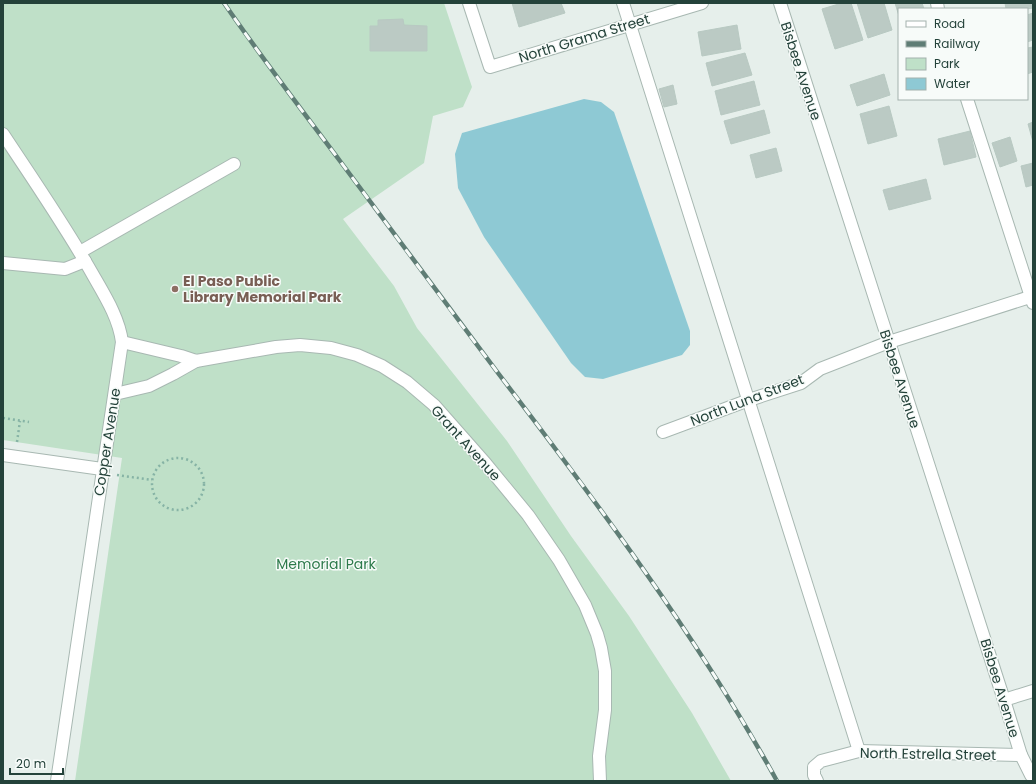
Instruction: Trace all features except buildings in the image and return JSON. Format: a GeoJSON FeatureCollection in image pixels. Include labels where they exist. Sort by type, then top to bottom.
{"type":"FeatureCollection","features":[{"type":"Feature","properties":{"kind":"street","name":"North Grama Street"},"geometry":{"type":"LineString","coordinates":[[469,3],[490,67],[702,3]]}},
{"type":"Feature","properties":{"kind":"street"},"geometry":{"type":"LineString","coordinates":[[623,3],[859,751]]}},
{"type":"Feature","properties":{"kind":"street","name":"Bisbee Avenue"},"geometry":{"type":"LineString","coordinates":[[780,3],[1004,700],[1020,755]]}},
{"type":"Feature","properties":{"kind":"street"},"geometry":{"type":"LineString","coordinates":[[967,100],[1032,299]]}},
{"type":"Feature","properties":{"kind":"street","name":"Copper Avenue"},"geometry":{"type":"LineString","coordinates":[[3,134],[83,256],[106,299],[121,332],[122,342],[57,781]]}},
{"type":"Feature","properties":{"kind":"street"},"geometry":{"type":"LineString","coordinates":[[3,263],[65,269],[83,256],[234,164]]}},
{"type":"Feature","properties":{"kind":"street","name":"North Luna Street"},"geometry":{"type":"LineString","coordinates":[[663,432],[749,400],[801,383],[820,369],[889,342],[1032,299]]}},
{"type":"Feature","properties":{"kind":"street","name":"Grant Avenue"},"geometry":{"type":"LineString","coordinates":[[122,342],[196,361],[276,347],[300,345],[331,348],[382,366],[407,382],[434,405],[486,464],[528,515],[559,560],[585,605],[599,641],[605,671],[605,710],[600,756],[600,781]]}},
{"type":"Feature","properties":{"kind":"street"},"geometry":{"type":"LineString","coordinates":[[115,394],[149,386],[196,361]]}},
{"type":"Feature","properties":{"kind":"street"},"geometry":{"type":"LineString","coordinates":[[9,456],[102,469]]}},
{"type":"Feature","properties":{"kind":"street"},"geometry":{"type":"LineString","coordinates":[[1004,700],[1033,691]]}},
{"type":"Feature","properties":{"kind":"street","name":"North Estrella Street"},"geometry":{"type":"LineString","coordinates":[[817,781],[814,775],[814,767],[822,761],[859,751],[1020,755]]}},
{"type":"Feature","properties":{"kind":"street"},"geometry":{"type":"LineString","coordinates":[[1020,755],[1033,775]]}},
{"type":"Feature","properties":{"kind":"path"},"geometry":{"type":"LineString","coordinates":[[3,418],[29,422]]}},
{"type":"Feature","properties":{"kind":"path"},"geometry":{"type":"LineString","coordinates":[[9,456],[20,421]]}},
{"type":"Feature","properties":{"kind":"path"},"geometry":{"type":"LineString","coordinates":[[174,458],[183,458],[197,466],[202,473],[204,481],[200,498],[194,504],[186,509],[174,509],[162,504],[156,497],[152,480],[155,472],[166,461],[174,458]]}},
{"type":"Feature","properties":{"kind":"path"},"geometry":{"type":"LineString","coordinates":[[116,475],[152,480]]}},
{"type":"Feature","properties":{"kind":"green space","name":"Memorial Park"},"geometry":{"type":"Polygon","coordinates":[[[3,3],[444,3],[472,87],[463,107],[433,116],[424,163],[343,219],[394,286],[417,328],[507,441],[571,536],[629,616],[692,713],[731,781],[75,781],[122,458],[3,440],[3,3]]]}},
{"type":"Feature","properties":{"kind":"water"},"geometry":{"type":"Polygon","coordinates":[[[584,99],[601,102],[614,112],[690,331],[690,345],[682,355],[603,379],[585,377],[571,363],[484,237],[458,188],[455,154],[462,133],[584,99]]]}},
{"type":"Feature","properties":{"kind":"railway"},"geometry":{"type":"LineString","coordinates":[[224,3],[281,83],[609,521],[714,674],[777,781]]}},
{"type":"Feature","properties":{"kind":"place","name":"El Paso Public Library Memorial Park"},"geometry":{"type":"Point","coordinates":[175,289]}}]}
